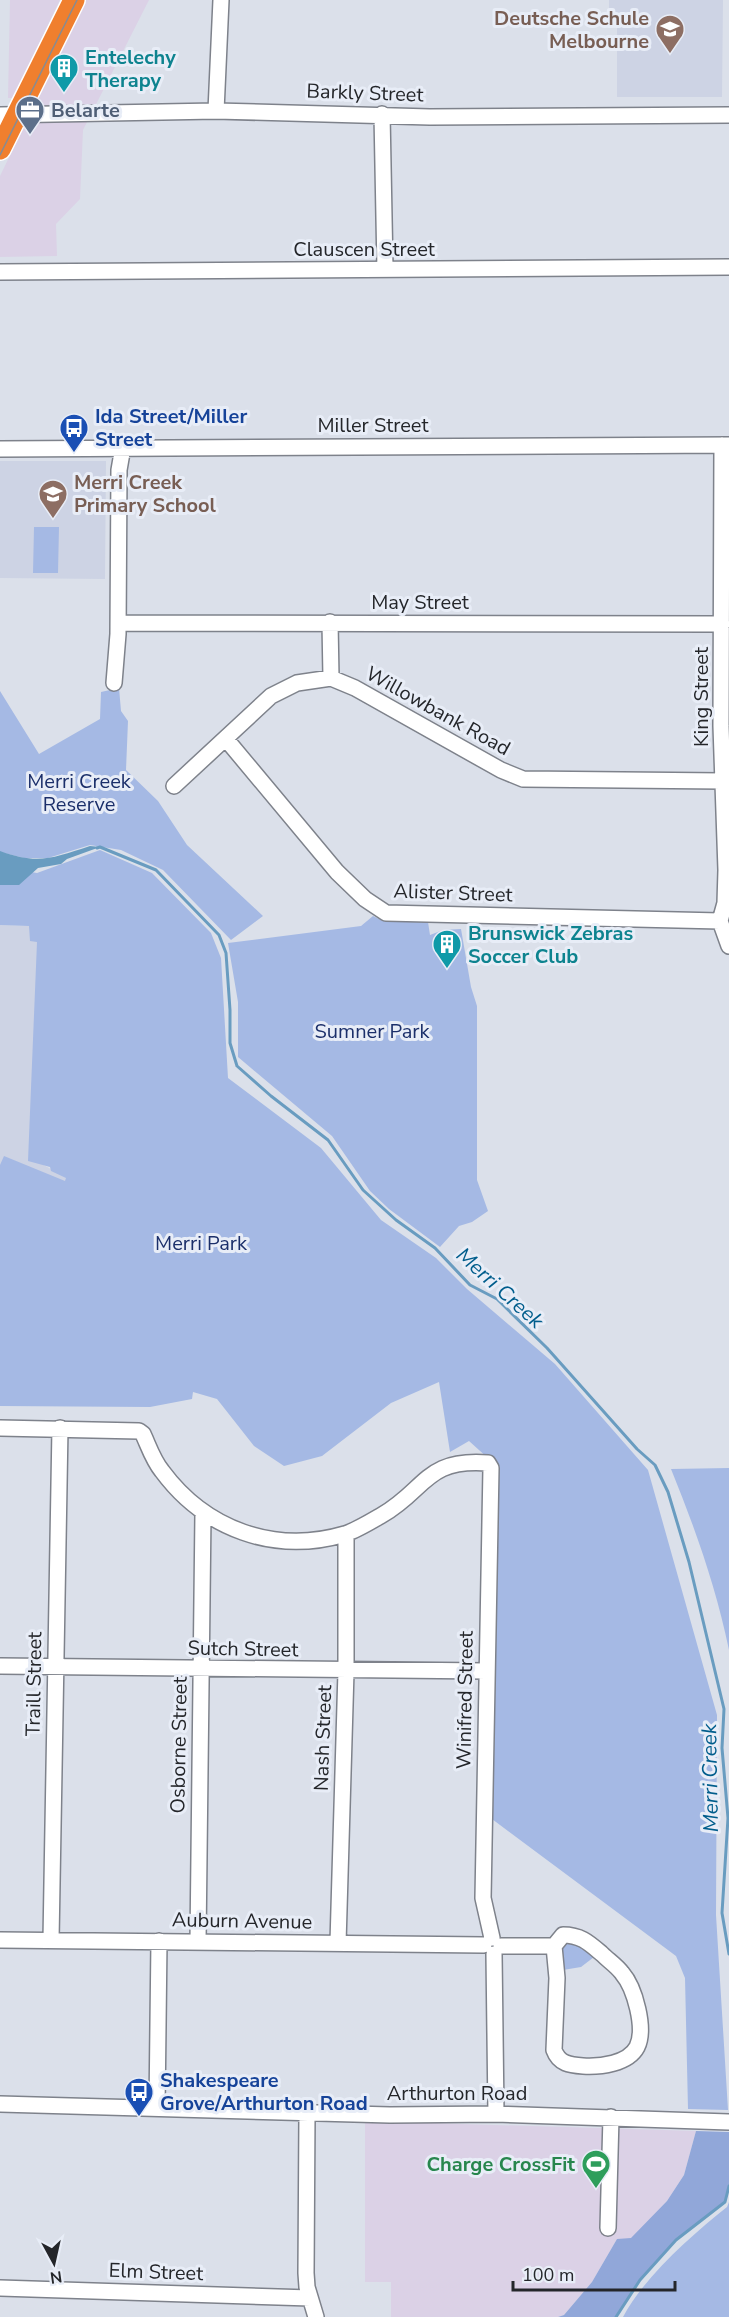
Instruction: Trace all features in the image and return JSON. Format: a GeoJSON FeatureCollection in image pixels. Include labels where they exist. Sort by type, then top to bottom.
{"type":"FeatureCollection","features":[{"type":"Feature","properties":{"kind":"highway"},"geometry":{"type":"LineString","coordinates":[[0,149],[8,115],[74,0]]}},
{"type":"Feature","properties":{"kind":"street"},"geometry":{"type":"LineString","coordinates":[[216,111],[220,0]]}},
{"type":"Feature","properties":{"kind":"street","name":"Barkly Street"},"geometry":{"type":"LineString","coordinates":[[8,115],[216,111],[430,117],[729,115]]}},
{"type":"Feature","properties":{"kind":"street"},"geometry":{"type":"LineString","coordinates":[[382,114],[385,269]]}},
{"type":"Feature","properties":{"kind":"street","name":"Clauscen Street"},"geometry":{"type":"LineString","coordinates":[[0,272],[729,267]]}},
{"type":"Feature","properties":{"kind":"street","name":"Miller Street"},"geometry":{"type":"LineString","coordinates":[[0,447],[726,445]]}},
{"type":"Feature","properties":{"kind":"street","name":"King Street"},"geometry":{"type":"LineString","coordinates":[[720,921],[725,903],[726,870],[722,781],[726,445]]}},
{"type":"Feature","properties":{"kind":"street"},"geometry":{"type":"LineString","coordinates":[[114,683],[118,623],[119,447]]}},
{"type":"Feature","properties":{"kind":"street"},"geometry":{"type":"LineString","coordinates":[[174,786],[271,696],[297,682],[331,678],[330,622]]}},
{"type":"Feature","properties":{"kind":"street","name":"May Street"},"geometry":{"type":"LineString","coordinates":[[118,623],[723,624]]}},
{"type":"Feature","properties":{"kind":"street","name":"Willowbank Road"},"geometry":{"type":"LineString","coordinates":[[331,678],[355,688],[501,770],[523,779],[722,781]]}},
{"type":"Feature","properties":{"kind":"street","name":"Alister Street"},"geometry":{"type":"LineString","coordinates":[[226,739],[336,872],[365,899],[386,913],[720,921]]}},
{"type":"Feature","properties":{"kind":"street"},"geometry":{"type":"LineString","coordinates":[[720,921],[729,946]]}},
{"type":"Feature","properties":{"kind":"street"},"geometry":{"type":"LineString","coordinates":[[0,1428],[139,1431],[143,1434],[160,1470],[174,1486],[203,1513],[222,1525],[264,1538],[310,1540],[346,1534]]}},
{"type":"Feature","properties":{"kind":"street","name":"Traill Street"},"geometry":{"type":"LineString","coordinates":[[51,1940],[60,1428]]}},
{"type":"Feature","properties":{"kind":"street","name":"Winifred Street"},"geometry":{"type":"LineString","coordinates":[[346,1534],[384,1514],[424,1479],[444,1468],[470,1462],[488,1463],[491,1468],[483,1898],[493,1946],[496,2114]]}},
{"type":"Feature","properties":{"kind":"street","name":"Osborne Street"},"geometry":{"type":"LineString","coordinates":[[198,1941],[203,1513]]}},
{"type":"Feature","properties":{"kind":"street","name":"Nash Street"},"geometry":{"type":"LineString","coordinates":[[338,1942],[346,1671],[346,1534]]}},
{"type":"Feature","properties":{"kind":"street","name":"Sutch Street"},"geometry":{"type":"LineString","coordinates":[[0,1666],[201,1670],[486,1671]]}},
{"type":"Feature","properties":{"kind":"street","name":"Auburn Avenue"},"geometry":{"type":"LineString","coordinates":[[563,1935],[583,1938],[622,1972],[638,2003],[638,2046],[631,2054],[612,2064],[586,2066],[564,2063],[557,2058],[554,2050],[557,1978],[554,1946],[563,1935]]}},
{"type":"Feature","properties":{"kind":"street","name":"Auburn Avenue"},"geometry":{"type":"LineString","coordinates":[[0,1940],[554,1946]]}},
{"type":"Feature","properties":{"kind":"street"},"geometry":{"type":"LineString","coordinates":[[158,2108],[159,1941]]}},
{"type":"Feature","properties":{"kind":"street","name":"Arthurton Road"},"geometry":{"type":"LineString","coordinates":[[0,2104],[307,2113],[496,2114],[729,2122]]}},
{"type":"Feature","properties":{"kind":"street"},"geometry":{"type":"LineString","coordinates":[[307,2113],[306,2273],[307,2287],[316,2317]]}},
{"type":"Feature","properties":{"kind":"street"},"geometry":{"type":"LineString","coordinates":[[608,2228],[611,2117]]}},
{"type":"Feature","properties":{"kind":"street","name":"Elm Street"},"geometry":{"type":"LineString","coordinates":[[0,2288],[310,2298]]}},
{"type":"Feature","properties":{"kind":"shaded area"},"geometry":{"type":"Polygon","coordinates":[[[10,0],[60,0],[13,98],[8,98],[10,0]]]}},
{"type":"Feature","properties":{"kind":"shaded area"},"geometry":{"type":"Polygon","coordinates":[[[85,0],[149,0],[83,130],[80,199],[56,224],[57,256],[0,257],[0,176],[85,0]]]}},
{"type":"Feature","properties":{"kind":"shaded area","name":"Deutsche Schule Melbourne"},"geometry":{"type":"Polygon","coordinates":[[[609,0],[723,0],[722,97],[617,97],[617,22],[609,22],[609,0]]]}},
{"type":"Feature","properties":{"kind":"shaded area","name":"Merri Creek Primary School"},"geometry":{"type":"Polygon","coordinates":[[[0,461],[106,461],[105,579],[0,578],[0,461]]]}},
{"type":"Feature","properties":{"kind":"shaded area"},"geometry":{"type":"Polygon","coordinates":[[[90,846],[100,847],[67,859],[61,864],[38,868],[19,885],[0,885],[0,851],[35,859],[55,857],[90,846]]]}},
{"type":"Feature","properties":{"kind":"shaded area"},"geometry":{"type":"Polygon","coordinates":[[[0,925],[30,926],[37,942],[40,1163],[67,1178],[42,1237],[0,1219],[0,925]]]}},
{"type":"Feature","properties":{"kind":"shaded area"},"geometry":{"type":"Polygon","coordinates":[[[365,2121],[696,2131],[684,2175],[667,2201],[631,2239],[617,2239],[592,2282],[564,2315],[558,2317],[391,2317],[391,2282],[365,2282],[365,2121]]]}},
{"type":"Feature","properties":{"kind":"shaded area"},"geometry":{"type":"Polygon","coordinates":[[[696,2131],[729,2132],[729,2186],[725,2202],[676,2240],[640,2280],[616,2317],[558,2317],[564,2315],[592,2282],[617,2239],[631,2238],[667,2201],[684,2175],[696,2131]]]}},
{"type":"Feature","properties":{"kind":"green space"},"geometry":{"type":"Polygon","coordinates":[[[34,527],[59,527],[58,573],[33,573],[34,527]]]}},
{"type":"Feature","properties":{"kind":"green space","name":"Merri Creek Reserve"},"geometry":{"type":"Polygon","coordinates":[[[119,688],[121,711],[128,721],[126,770],[158,801],[187,845],[263,916],[231,940],[163,870],[121,850],[90,845],[48,858],[24,858],[0,852],[0,691],[39,754],[100,719],[101,692],[119,688]]]}},
{"type":"Feature","properties":{"kind":"green space","name":"Merri Park"},"geometry":{"type":"Polygon","coordinates":[[[100,850],[152,873],[211,933],[221,958],[228,1078],[321,1148],[381,1220],[436,1258],[467,1289],[555,1364],[648,1470],[717,1715],[716,1915],[728,2110],[688,2109],[685,1978],[676,1956],[492,1819],[499,1468],[469,1441],[450,1452],[439,1382],[391,1403],[322,1456],[284,1466],[254,1446],[217,1399],[193,1392],[192,1399],[150,1407],[0,1406],[0,1165],[4,1156],[65,1181],[66,1178],[51,1171],[50,1167],[28,1161],[37,942],[30,941],[29,926],[0,925],[0,867],[37,873],[100,850]]]}},
{"type":"Feature","properties":{"kind":"green space","name":"Sumner Park"},"geometry":{"type":"Polygon","coordinates":[[[373,916],[383,921],[428,922],[430,935],[443,930],[461,929],[471,987],[477,1006],[477,1180],[488,1211],[472,1222],[459,1226],[440,1247],[389,1209],[370,1191],[332,1136],[238,1057],[238,1002],[228,943],[361,926],[373,916]]]}},
{"type":"Feature","properties":{"kind":"green space"},"geometry":{"type":"Polygon","coordinates":[[[729,1468],[729,1650],[704,1558],[671,1469],[729,1468]]]}},
{"type":"Feature","properties":{"kind":"green space"},"geometry":{"type":"Polygon","coordinates":[[[567,1942],[572,1942],[594,1957],[581,1967],[563,1970],[561,1951],[567,1942]]]}},
{"type":"Feature","properties":{"kind":"green space"},"geometry":{"type":"Polygon","coordinates":[[[729,2202],[729,2317],[623,2317],[656,2272],[699,2230],[727,2207],[729,2202]]]}},
{"type":"Feature","properties":{"kind":"waterway","name":"Merri Creek"},"geometry":{"type":"LineString","coordinates":[[97,848],[100,847],[156,870],[219,935],[226,953],[230,1043],[237,1066],[271,1096],[328,1140],[363,1190],[396,1220],[435,1248],[470,1285],[497,1299],[547,1348],[637,1449],[655,1465],[668,1492],[689,1562],[724,1709],[722,1748],[728,1818],[722,1913],[729,1954]]}},
{"type":"Feature","properties":{"kind":"waterway","name":"Merri Creek"},"geometry":{"type":"LineString","coordinates":[[616,2317],[640,2280],[676,2240],[725,2202],[729,2186]]}},
{"type":"Feature","properties":{"kind":"tram line"},"geometry":{"type":"LineString","coordinates":[[0,155],[77,0]]}},
{"type":"Feature","properties":{"kind":"place","name":"Deutsche Schule Melbourne"},"geometry":{"type":"Point","coordinates":[670,54]}},
{"type":"Feature","properties":{"kind":"place","name":"Entelechy Therapy"},"geometry":{"type":"Point","coordinates":[64,94]}},
{"type":"Feature","properties":{"kind":"place","name":"Belarte"},"geometry":{"type":"Point","coordinates":[30,136]}},
{"type":"Feature","properties":{"kind":"place","name":"Ida Street/Miller Street"},"geometry":{"type":"Point","coordinates":[74,454]}},
{"type":"Feature","properties":{"kind":"place","name":"Merri Creek Primary School"},"geometry":{"type":"Point","coordinates":[53,520]}},
{"type":"Feature","properties":{"kind":"place","name":"Brunswick Zebras Soccer Club"},"geometry":{"type":"Point","coordinates":[447,970]}},
{"type":"Feature","properties":{"kind":"place","name":"Shakespeare Grove/Arthurton Road"},"geometry":{"type":"Point","coordinates":[139,2118]}},
{"type":"Feature","properties":{"kind":"place","name":"Charge CrossFit"},"geometry":{"type":"Point","coordinates":[596,2190]}}]}
